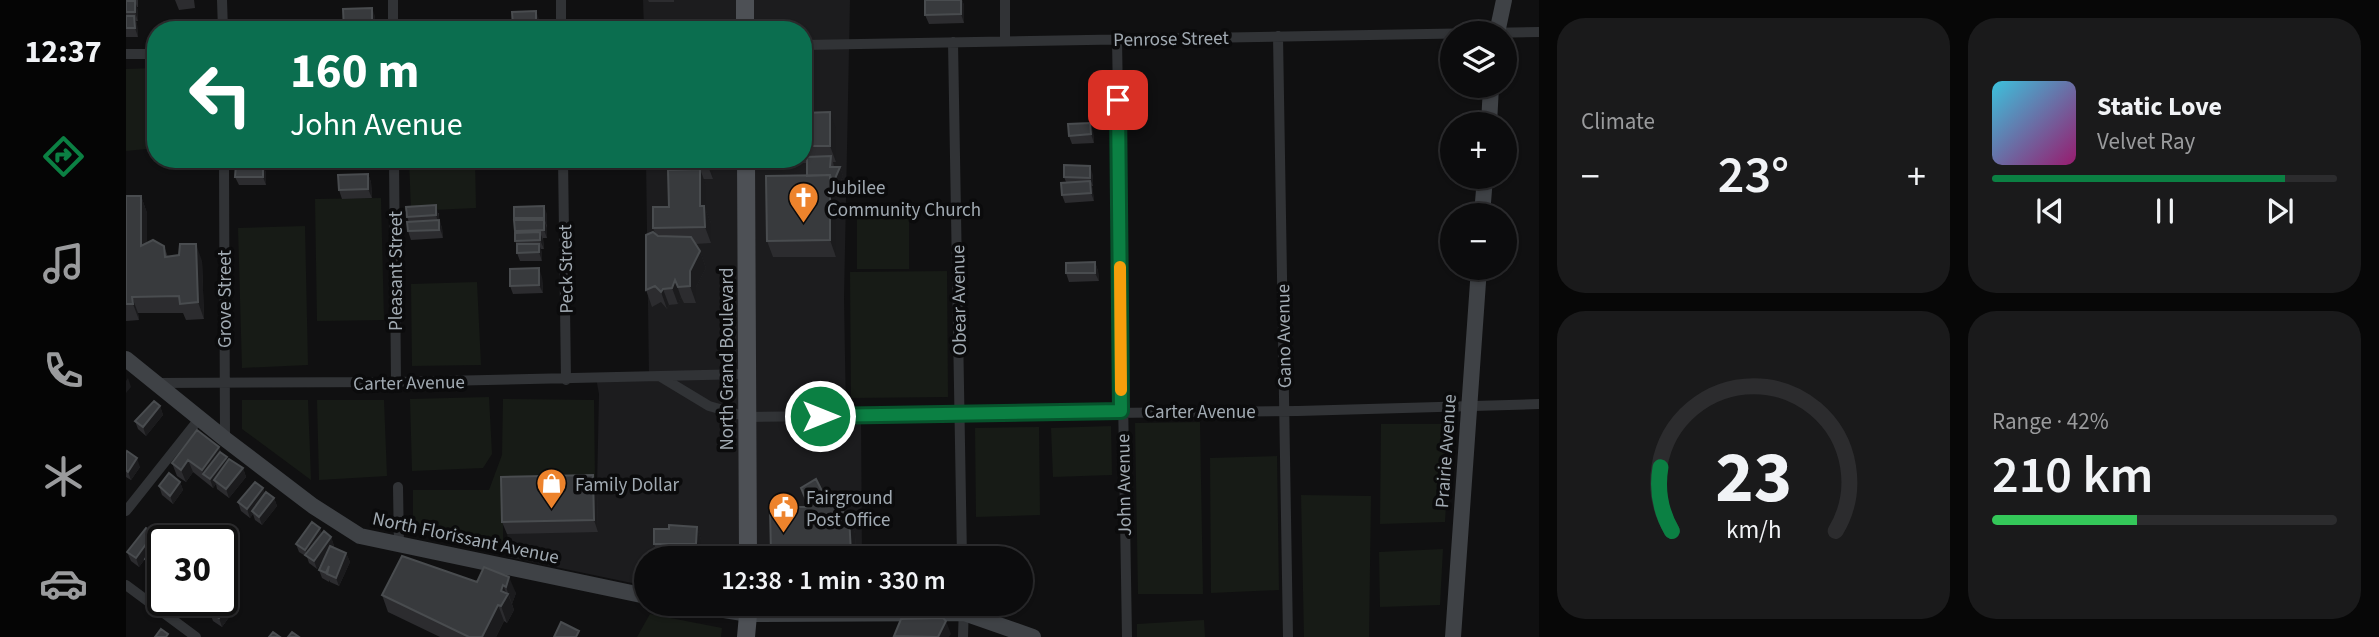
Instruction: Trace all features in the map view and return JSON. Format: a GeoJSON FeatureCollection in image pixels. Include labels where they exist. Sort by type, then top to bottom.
{"type":"FeatureCollection","features":[{"type":"Feature","properties":{"kind":"main road"},"geometry":{"type":"LineString","coordinates":[[745,0],[746,21]]}},
{"type":"Feature","properties":{"kind":"main road"},"geometry":{"type":"LineString","coordinates":[[1500,21],[1504,0]]}},
{"type":"Feature","properties":{"kind":"main road","name":"North Grand Boulevard"},"geometry":{"type":"LineString","coordinates":[[746,168],[748,546]]}},
{"type":"Feature","properties":{"kind":"main road","name":"Prairie Avenue"},"geometry":{"type":"LineString","coordinates":[[1453,637],[1478,280]]}},
{"type":"Feature","properties":{"kind":"main road","name":"North Florissant Avenue"},"geometry":{"type":"LineString","coordinates":[[126,359],[225,439],[343,527],[360,536],[634,594]]}},
{"type":"Feature","properties":{"kind":"main road"},"geometry":{"type":"LineString","coordinates":[[747,637],[748,616]]}},
{"type":"Feature","properties":{"kind":"main road"},"geometry":{"type":"LineString","coordinates":[[983,616],[1033,637]]}},
{"type":"Feature","properties":{"kind":"street"},"geometry":{"type":"LineString","coordinates":[[222,0],[223,21]]}},
{"type":"Feature","properties":{"kind":"street"},"geometry":{"type":"LineString","coordinates":[[393,0],[393,21]]}},
{"type":"Feature","properties":{"kind":"street"},"geometry":{"type":"LineString","coordinates":[[561,0],[561,21]]}},
{"type":"Feature","properties":{"kind":"street"},"geometry":{"type":"LineString","coordinates":[[1004,0],[1005,41]]}},
{"type":"Feature","properties":{"kind":"street","name":"Penrose Street"},"geometry":{"type":"LineString","coordinates":[[1517,32],[1539,32]]}},
{"type":"Feature","properties":{"kind":"street","name":"Penrose Street"},"geometry":{"type":"LineString","coordinates":[[812,45],[1440,33]]}},
{"type":"Feature","properties":{"kind":"street","name":"Gano Avenue"},"geometry":{"type":"LineString","coordinates":[[1278,36],[1288,637]]}},
{"type":"Feature","properties":{"kind":"street","name":"John Avenue"},"geometry":{"type":"LineString","coordinates":[[1117,39],[1121,411],[1127,637]]}},
{"type":"Feature","properties":{"kind":"street","name":"Obear Avenue"},"geometry":{"type":"LineString","coordinates":[[953,42],[962,546]]}},
{"type":"Feature","properties":{"kind":"street"},"geometry":{"type":"LineString","coordinates":[[126,54],[147,54]]}},
{"type":"Feature","properties":{"kind":"street","name":"Grove Street"},"geometry":{"type":"LineString","coordinates":[[224,168],[225,439]]}},
{"type":"Feature","properties":{"kind":"street","name":"Pleasant Street"},"geometry":{"type":"LineString","coordinates":[[394,168],[396,382]]}},
{"type":"Feature","properties":{"kind":"street","name":"Peck Street"},"geometry":{"type":"LineString","coordinates":[[563,168],[566,380]]}},
{"type":"Feature","properties":{"kind":"street","name":"Carter Avenue"},"geometry":{"type":"LineString","coordinates":[[156,383],[566,380],[747,374]]}},
{"type":"Feature","properties":{"kind":"street","name":"Carter Avenue"},"geometry":{"type":"LineString","coordinates":[[661,377],[709,406],[748,417],[1284,411],[1539,404]]}},
{"type":"Feature","properties":{"kind":"street"},"geometry":{"type":"LineString","coordinates":[[126,510],[199,419]]}},
{"type":"Feature","properties":{"kind":"street"},"geometry":{"type":"LineString","coordinates":[[398,487],[399,546]]}},
{"type":"Feature","properties":{"kind":"street"},"geometry":{"type":"LineString","coordinates":[[126,585],[195,637]]}},
{"type":"Feature","properties":{"kind":"street"},"geometry":{"type":"LineString","coordinates":[[963,637],[964,616]]}},
{"type":"Feature","properties":{"kind":"shaded area"},"geometry":{"type":"Polygon","coordinates":[[[643,0],[850,0],[844,298],[846,415],[861,415],[862,546],[634,546],[634,583],[508,557],[506,490],[597,488],[599,394],[596,378],[649,377],[646,168],[812,168],[812,21],[644,21],[643,0]]]}},
{"type":"Feature","properties":{"kind":"shaded area"},"geometry":{"type":"Polygon","coordinates":[[[147,68],[147,149],[126,151],[126,69],[147,68]]]}},
{"type":"Feature","properties":{"kind":"shaded area"},"geometry":{"type":"Polygon","coordinates":[[[409,168],[475,168],[476,208],[411,211],[409,168]]]}},
{"type":"Feature","properties":{"kind":"shaded area"},"geometry":{"type":"Polygon","coordinates":[[[381,198],[384,320],[317,321],[315,199],[381,198]]]}},
{"type":"Feature","properties":{"kind":"shaded area"},"geometry":{"type":"Polygon","coordinates":[[[909,216],[909,269],[857,269],[857,217],[909,216]]]}},
{"type":"Feature","properties":{"kind":"shaded area"},"geometry":{"type":"Polygon","coordinates":[[[305,226],[308,365],[242,368],[238,228],[305,226]]]}},
{"type":"Feature","properties":{"kind":"shaded area"},"geometry":{"type":"Polygon","coordinates":[[[947,271],[948,397],[851,398],[850,272],[947,271]]]}},
{"type":"Feature","properties":{"kind":"shaded area"},"geometry":{"type":"Polygon","coordinates":[[[477,282],[481,365],[412,366],[411,284],[477,282]]]}},
{"type":"Feature","properties":{"kind":"shaded area"},"geometry":{"type":"Polygon","coordinates":[[[489,397],[492,454],[483,468],[412,471],[410,399],[489,397]]]}},
{"type":"Feature","properties":{"kind":"shaded area"},"geometry":{"type":"Polygon","coordinates":[[[503,399],[594,400],[595,483],[503,491],[503,548],[413,531],[413,490],[489,490],[502,455],[503,399]]]}},
{"type":"Feature","properties":{"kind":"shaded area"},"geometry":{"type":"Polygon","coordinates":[[[242,400],[308,400],[311,480],[242,429],[242,400]]]}},
{"type":"Feature","properties":{"kind":"shaded area"},"geometry":{"type":"Polygon","coordinates":[[[317,400],[384,400],[387,476],[319,480],[317,400]]]}},
{"type":"Feature","properties":{"kind":"shaded area"},"geometry":{"type":"Polygon","coordinates":[[[1200,422],[1203,594],[1138,594],[1135,423],[1200,422]]]}},
{"type":"Feature","properties":{"kind":"shaded area"},"geometry":{"type":"Polygon","coordinates":[[[1381,424],[1451,424],[1445,522],[1380,524],[1381,424]]]}},
{"type":"Feature","properties":{"kind":"shaded area"},"geometry":{"type":"Polygon","coordinates":[[[1111,426],[1112,475],[1053,477],[1051,428],[1111,426]]]}},
{"type":"Feature","properties":{"kind":"shaded area"},"geometry":{"type":"Polygon","coordinates":[[[1039,427],[1040,515],[976,517],[975,428],[1039,427]]]}},
{"type":"Feature","properties":{"kind":"shaded area"},"geometry":{"type":"Polygon","coordinates":[[[1277,456],[1279,590],[1211,593],[1210,458],[1277,456]]]}},
{"type":"Feature","properties":{"kind":"shaded area"},"geometry":{"type":"Polygon","coordinates":[[[1301,495],[1371,496],[1369,637],[1304,637],[1301,495]]]}},
{"type":"Feature","properties":{"kind":"shaded area"},"geometry":{"type":"Polygon","coordinates":[[[1443,549],[1440,605],[1380,607],[1379,552],[1443,549]]]}},
{"type":"Feature","properties":{"kind":"shaded area"},"geometry":{"type":"Polygon","coordinates":[[[649,616],[722,628],[721,637],[637,637],[649,616]]]}},
{"type":"Feature","properties":{"kind":"shaded area"},"geometry":{"type":"Polygon","coordinates":[[[1204,620],[1205,637],[1137,637],[1137,624],[1204,620]]]}},
{"type":"Feature","properties":{"kind":"building"},"geometry":{"type":"Polygon","coordinates":[[[925,0],[961,0],[961,14],[925,15],[925,0]]]}},
{"type":"Feature","properties":{"kind":"building"},"geometry":{"type":"Polygon","coordinates":[[[126,1],[135,1],[135,12],[126,12],[126,1]]]}},
{"type":"Feature","properties":{"kind":"building"},"geometry":{"type":"Polygon","coordinates":[[[372,8],[372,21],[344,21],[343,9],[372,8]]]}},
{"type":"Feature","properties":{"kind":"building"},"geometry":{"type":"Polygon","coordinates":[[[536,11],[536,21],[513,21],[512,12],[536,11]]]}},
{"type":"Feature","properties":{"kind":"building"},"geometry":{"type":"Polygon","coordinates":[[[126,16],[134,16],[135,28],[126,28],[126,16]]]}},
{"type":"Feature","properties":{"kind":"building"},"geometry":{"type":"Polygon","coordinates":[[[830,112],[830,146],[812,146],[812,113],[830,112]]]}},
{"type":"Feature","properties":{"kind":"building"},"geometry":{"type":"Polygon","coordinates":[[[1090,123],[1091,134],[1069,136],[1068,124],[1090,123]]]}},
{"type":"Feature","properties":{"kind":"building"},"geometry":{"type":"Polygon","coordinates":[[[831,156],[830,167],[840,167],[834,181],[830,175],[807,176],[807,168],[812,168],[812,157],[831,156]]]}},
{"type":"Feature","properties":{"kind":"building"},"geometry":{"type":"Polygon","coordinates":[[[1064,165],[1090,166],[1090,178],[1064,177],[1064,165]]]}},
{"type":"Feature","properties":{"kind":"building"},"geometry":{"type":"Polygon","coordinates":[[[236,168],[263,168],[263,177],[235,177],[236,168]]]}},
{"type":"Feature","properties":{"kind":"building"},"geometry":{"type":"Polygon","coordinates":[[[700,169],[700,206],[704,206],[705,227],[653,228],[653,207],[669,207],[668,170],[700,169]]]}},
{"type":"Feature","properties":{"kind":"building"},"geometry":{"type":"Polygon","coordinates":[[[368,174],[368,189],[339,190],[338,175],[368,174]]]}},
{"type":"Feature","properties":{"kind":"building","name":"Jubilee Community Church"},"geometry":{"type":"Polygon","coordinates":[[[830,175],[830,240],[767,241],[766,176],[830,175]]]}},
{"type":"Feature","properties":{"kind":"building"},"geometry":{"type":"Polygon","coordinates":[[[1090,181],[1091,193],[1062,195],[1061,183],[1090,181]]]}},
{"type":"Feature","properties":{"kind":"building"},"geometry":{"type":"Polygon","coordinates":[[[126,196],[141,196],[141,246],[153,240],[164,246],[165,257],[179,255],[180,244],[196,244],[198,302],[180,304],[179,296],[132,297],[133,304],[126,304],[126,196]]]}},
{"type":"Feature","properties":{"kind":"building"},"geometry":{"type":"Polygon","coordinates":[[[436,205],[436,215],[407,217],[406,207],[436,205]]]}},
{"type":"Feature","properties":{"kind":"building"},"geometry":{"type":"Polygon","coordinates":[[[544,206],[544,218],[514,218],[514,207],[544,206]]]}},
{"type":"Feature","properties":{"kind":"building"},"geometry":{"type":"Polygon","coordinates":[[[439,220],[439,230],[408,231],[407,222],[439,220]]]}},
{"type":"Feature","properties":{"kind":"building"},"geometry":{"type":"Polygon","coordinates":[[[514,220],[544,220],[544,230],[515,231],[514,220]]]}},
{"type":"Feature","properties":{"kind":"building"},"geometry":{"type":"Polygon","coordinates":[[[540,232],[540,240],[515,241],[515,233],[540,232]]]}},
{"type":"Feature","properties":{"kind":"building"},"geometry":{"type":"Polygon","coordinates":[[[653,232],[658,236],[691,237],[700,251],[690,271],[690,286],[678,287],[675,280],[672,288],[663,289],[661,292],[655,286],[646,290],[646,235],[653,232]]]}},
{"type":"Feature","properties":{"kind":"building"},"geometry":{"type":"Polygon","coordinates":[[[517,244],[539,244],[539,252],[517,253],[517,244]]]}},
{"type":"Feature","properties":{"kind":"building"},"geometry":{"type":"Polygon","coordinates":[[[1095,262],[1095,273],[1066,273],[1066,263],[1095,262]]]}},
{"type":"Feature","properties":{"kind":"building"},"geometry":{"type":"Polygon","coordinates":[[[539,268],[539,285],[510,286],[510,269],[539,268]]]}},
{"type":"Feature","properties":{"kind":"building"},"geometry":{"type":"Polygon","coordinates":[[[154,401],[160,406],[143,427],[135,421],[154,401]]]}},
{"type":"Feature","properties":{"kind":"building"},"geometry":{"type":"Polygon","coordinates":[[[197,430],[219,447],[202,470],[188,460],[181,470],[172,463],[197,430]]]}},
{"type":"Feature","properties":{"kind":"building"},"geometry":{"type":"Polygon","coordinates":[[[127,451],[137,458],[128,472],[126,470],[127,451]]]}},
{"type":"Feature","properties":{"kind":"building"},"geometry":{"type":"Polygon","coordinates":[[[220,452],[227,457],[210,479],[203,474],[220,452]]]}},
{"type":"Feature","properties":{"kind":"building"},"geometry":{"type":"Polygon","coordinates":[[[229,459],[243,468],[226,489],[214,480],[229,459]]]}},
{"type":"Feature","properties":{"kind":"building"},"geometry":{"type":"Polygon","coordinates":[[[169,473],[180,482],[170,496],[159,486],[169,473]]]}},
{"type":"Feature","properties":{"kind":"building","name":"Family Dollar"},"geometry":{"type":"Polygon","coordinates":[[[593,475],[594,520],[502,522],[501,477],[593,475]]]}},
{"type":"Feature","properties":{"kind":"building"},"geometry":{"type":"Polygon","coordinates":[[[816,479],[826,499],[826,507],[836,507],[849,516],[851,546],[771,546],[770,508],[775,508],[783,498],[787,507],[809,507],[801,488],[816,479]]]}},
{"type":"Feature","properties":{"kind":"building"},"geometry":{"type":"Polygon","coordinates":[[[255,482],[263,488],[247,509],[238,502],[255,482]]]}},
{"type":"Feature","properties":{"kind":"building"},"geometry":{"type":"Polygon","coordinates":[[[266,492],[274,498],[259,517],[252,511],[266,492]]]}},
{"type":"Feature","properties":{"kind":"building"},"geometry":{"type":"Polygon","coordinates":[[[312,522],[320,528],[305,550],[296,544],[312,522]]]}},
{"type":"Feature","properties":{"kind":"building"},"geometry":{"type":"Polygon","coordinates":[[[669,525],[697,527],[696,544],[654,544],[654,529],[669,529],[669,525]]]}},
{"type":"Feature","properties":{"kind":"building"},"geometry":{"type":"Polygon","coordinates":[[[147,529],[147,543],[136,558],[127,552],[147,529]]]}},
{"type":"Feature","properties":{"kind":"building"},"geometry":{"type":"Polygon","coordinates":[[[324,531],[331,537],[314,561],[305,555],[324,531]]]}},
{"type":"Feature","properties":{"kind":"building"},"geometry":{"type":"Polygon","coordinates":[[[330,546],[346,553],[336,578],[327,574],[329,566],[326,573],[319,570],[330,546]]]}},
{"type":"Feature","properties":{"kind":"building"},"geometry":{"type":"Polygon","coordinates":[[[402,556],[477,582],[484,567],[509,577],[506,587],[503,585],[501,591],[508,594],[501,606],[498,605],[482,637],[469,637],[382,595],[402,556]]]}},
{"type":"Feature","properties":{"kind":"building"},"geometry":{"type":"Polygon","coordinates":[[[943,618],[946,621],[938,637],[894,636],[901,619],[943,618]]]}},
{"type":"Feature","properties":{"kind":"building"},"geometry":{"type":"Polygon","coordinates":[[[561,622],[579,631],[576,637],[554,637],[561,622]]]}},
{"type":"Feature","properties":{"kind":"building"},"geometry":{"type":"Polygon","coordinates":[[[161,629],[168,634],[166,637],[155,637],[161,629]]]}},
{"type":"Feature","properties":{"kind":"slow traffic"},"geometry":{"type":"LineString","coordinates":[[1120,267],[1121,390]]}},
{"type":"Feature","properties":{"kind":"place","name":"Jubilee Community Church"},"geometry":{"type":"Point","coordinates":[804,225]}},
{"type":"Feature","properties":{"kind":"place","name":"Family Dollar"},"geometry":{"type":"Point","coordinates":[552,511]}},
{"type":"Feature","properties":{"kind":"place","name":"Fairground Post Office"},"geometry":{"type":"Point","coordinates":[783,535]}},
{"type":"Feature","properties":{"kind":"route"},"geometry":{"type":"LineString","coordinates":[[820,416],[1121,411],[1118,100]]}}]}
